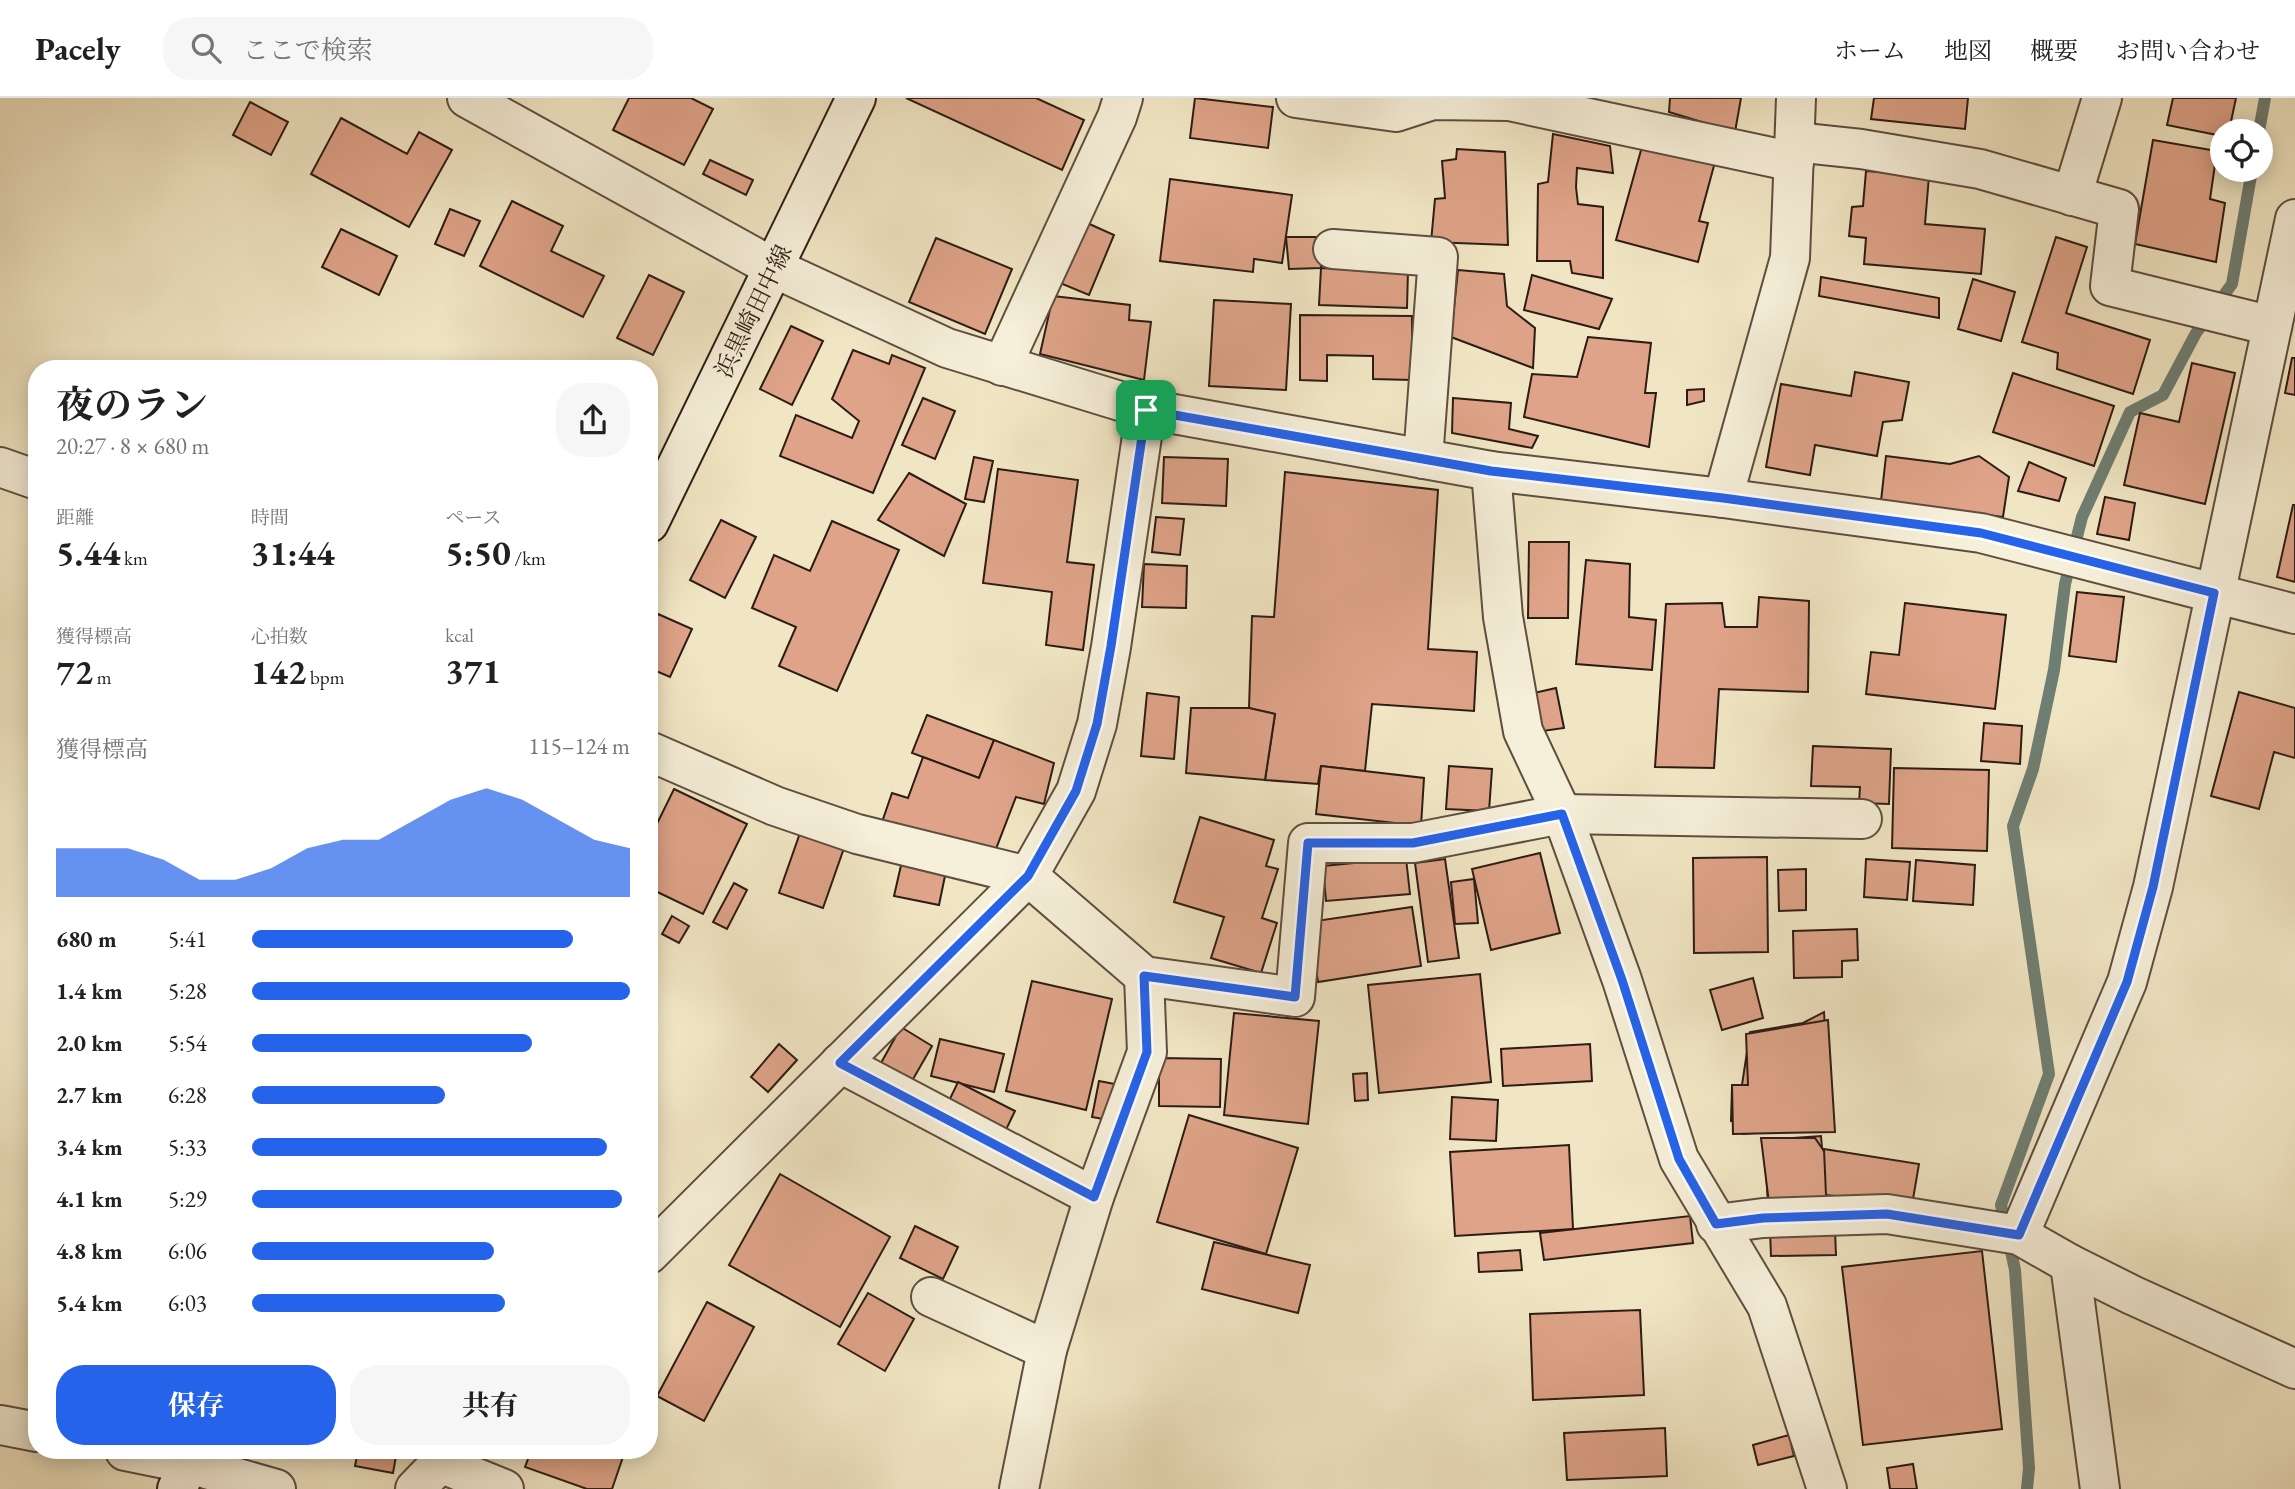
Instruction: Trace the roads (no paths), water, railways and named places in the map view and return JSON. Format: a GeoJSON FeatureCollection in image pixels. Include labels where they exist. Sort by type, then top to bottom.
{"type":"FeatureCollection","features":[{"type":"Feature","properties":{"kind":"street"},"geometry":{"type":"LineString","coordinates":[[467,98],[774,268],[947,348],[1146,410],[1491,471],[1723,498],[1981,533],[2295,614]]}},
{"type":"Feature","properties":{"kind":"street","name":"浜黒崎田中線"},"geometry":{"type":"LineString","coordinates":[[658,505],[856,98]]}},
{"type":"Feature","properties":{"kind":"street"},"geometry":{"type":"LineString","coordinates":[[1002,366],[1117,117],[1123,98]]}},
{"type":"Feature","properties":{"kind":"street"},"geometry":{"type":"LineString","coordinates":[[1296,98],[1396,112],[1433,100],[1508,101],[1795,152],[1861,149],[1980,169],[2119,209],[2110,286],[2272,326]]}},
{"type":"Feature","properties":{"kind":"street"},"geometry":{"type":"LineString","coordinates":[[1723,498],[1790,258],[1796,98]]}},
{"type":"Feature","properties":{"kind":"street"},"geometry":{"type":"LineString","coordinates":[[2072,196],[2102,98]]}},
{"type":"Feature","properties":{"kind":"street"},"geometry":{"type":"LineString","coordinates":[[2019,1235],[2127,982],[2153,887],[2295,219]]}},
{"type":"Feature","properties":{"kind":"street"},"geometry":{"type":"LineString","coordinates":[[1334,249],[1438,257],[1423,459]]}},
{"type":"Feature","properties":{"kind":"street"},"geometry":{"type":"LineString","coordinates":[[658,1245],[1028,876],[1076,791],[1097,724],[1146,410]]}},
{"type":"Feature","properties":{"kind":"street"},"geometry":{"type":"LineString","coordinates":[[0,467],[28,477]]}},
{"type":"Feature","properties":{"kind":"street"},"geometry":{"type":"LineString","coordinates":[[1491,471],[1503,617],[1523,731],[1562,814],[1622,980],[1679,1159],[1767,1306],[1827,1489]]}},
{"type":"Feature","properties":{"kind":"street"},"geometry":{"type":"LineString","coordinates":[[658,755],[775,806],[857,834],[1028,876],[1144,976],[1295,997],[1308,843],[1413,843],[1562,814],[1861,819]]}},
{"type":"Feature","properties":{"kind":"street"},"geometry":{"type":"LineString","coordinates":[[1019,1489],[1047,1350],[1094,1197],[1147,1052],[1144,976]]}},
{"type":"Feature","properties":{"kind":"street"},"geometry":{"type":"LineString","coordinates":[[840,1063],[1094,1197]]}},
{"type":"Feature","properties":{"kind":"street"},"geometry":{"type":"LineString","coordinates":[[1716,1224],[1763,1218],[1887,1214],[2019,1235],[2132,1295],[2295,1369]]}},
{"type":"Feature","properties":{"kind":"street"},"geometry":{"type":"LineString","coordinates":[[2070,1264],[2100,1489]]}},
{"type":"Feature","properties":{"kind":"street"},"geometry":{"type":"LineString","coordinates":[[931,1297],[1047,1350]]}},
{"type":"Feature","properties":{"kind":"street"},"geometry":{"type":"LineString","coordinates":[[0,1425],[28,1430]]}},
{"type":"Feature","properties":{"kind":"street"},"geometry":{"type":"LineString","coordinates":[[154,1459],[276,1489]]}},
{"type":"Feature","properties":{"kind":"street"},"geometry":{"type":"LineString","coordinates":[[436,1468],[504,1489]]}},
{"type":"Feature","properties":{"kind":"waterway"},"geometry":{"type":"LineString","coordinates":[[2261,119],[2265,98]]}},
{"type":"Feature","properties":{"kind":"waterway"},"geometry":{"type":"LineString","coordinates":[[2027,1489],[2029,1468],[2015,1270],[2001,1205],[2049,1074],[2013,826],[2033,769],[2054,670],[2065,584],[2082,517],[2130,412],[2163,395],[2196,333],[2232,284],[2250,182]]}}]}
